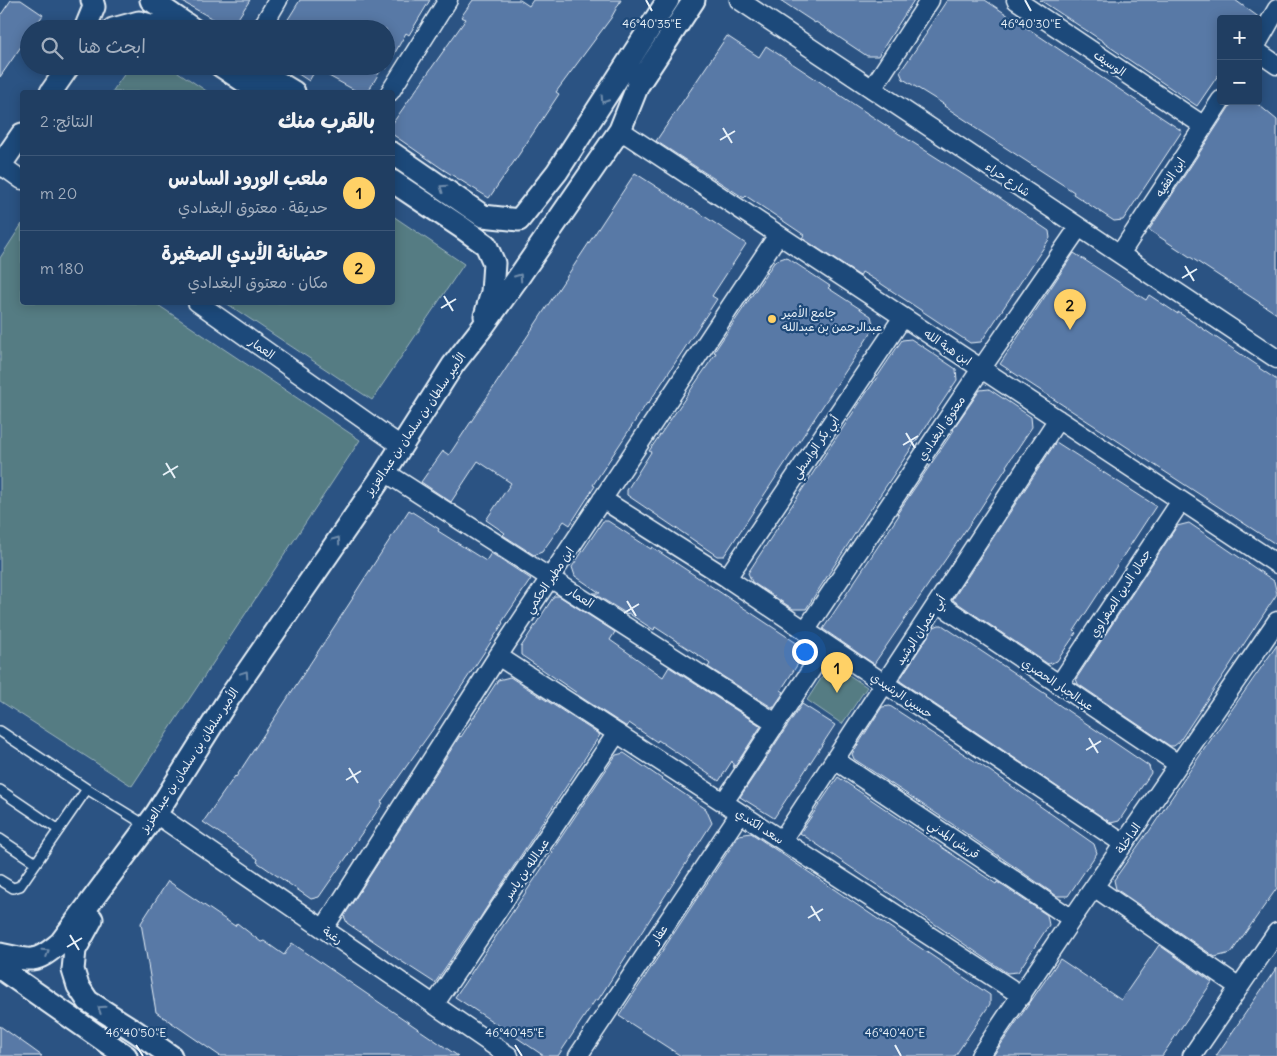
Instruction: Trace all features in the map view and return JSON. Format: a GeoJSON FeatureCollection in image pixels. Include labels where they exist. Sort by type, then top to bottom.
{"type":"FeatureCollection","features":[{"type":"Feature","properties":{"kind":"street"},"geometry":{"type":"LineString","coordinates":[[89,20],[94,7],[92,0]]}},
{"type":"Feature","properties":{"kind":"street"},"geometry":{"type":"LineString","coordinates":[[151,0],[180,20]]}},
{"type":"Feature","properties":{"kind":"street"},"geometry":{"type":"LineString","coordinates":[[266,20],[278,0]]}},
{"type":"Feature","properties":{"kind":"street"},"geometry":{"type":"LineString","coordinates":[[391,90],[448,0]]}},
{"type":"Feature","properties":{"kind":"street"},"geometry":{"type":"LineString","coordinates":[[395,155],[483,216],[519,220],[557,172],[668,0]]}},
{"type":"Feature","properties":{"kind":"street","name":"الأمير سلطان بن سلمان بن عبدالعزيز"},"geometry":{"type":"LineString","coordinates":[[132,847],[152,820],[229,698],[385,472],[452,365],[482,328],[518,278],[620,130],[638,85],[694,0]]}},
{"type":"Feature","properties":{"kind":"street","name":"شارع حراء"},"geometry":{"type":"LineString","coordinates":[[739,0],[1277,358]]}},
{"type":"Feature","properties":{"kind":"street"},"geometry":{"type":"LineString","coordinates":[[872,89],[930,0]]}},
{"type":"Feature","properties":{"kind":"street","name":"الوسيف"},"geometry":{"type":"LineString","coordinates":[[1016,0],[1204,126]]}},
{"type":"Feature","properties":{"kind":"street"},"geometry":{"type":"LineString","coordinates":[[1262,35],[1277,9]]}},
{"type":"Feature","properties":{"kind":"street"},"geometry":{"type":"LineString","coordinates":[[641,43],[648,55],[653,57],[659,53]]}},
{"type":"Feature","properties":{"kind":"street"},"geometry":{"type":"LineString","coordinates":[[1262,55],[1277,64]]}},
{"type":"Feature","properties":{"kind":"street"},"geometry":{"type":"LineString","coordinates":[[52,90],[63,75]]}},
{"type":"Feature","properties":{"kind":"street"},"geometry":{"type":"LineString","coordinates":[[234,75],[257,90]]}},
{"type":"Feature","properties":{"kind":"street"},"geometry":{"type":"LineString","coordinates":[[266,75],[291,90]]}},
{"type":"Feature","properties":{"kind":"street"},"geometry":{"type":"LineString","coordinates":[[618,78],[626,76],[638,85]]}},
{"type":"Feature","properties":{"kind":"street","name":"ابن الفقيه"},"geometry":{"type":"LineString","coordinates":[[1120,254],[1218,105]]}},
{"type":"Feature","properties":{"kind":"street","name":"ابن هبة الله"},"geometry":{"type":"LineString","coordinates":[[620,130],[1277,564]]}},
{"type":"Feature","properties":{"kind":"street"},"geometry":{"type":"LineString","coordinates":[[7,151],[20,176]]}},
{"type":"Feature","properties":{"kind":"street"},"geometry":{"type":"LineString","coordinates":[[395,183],[486,245],[494,263],[492,292],[482,328]]}},
{"type":"Feature","properties":{"kind":"street","name":"معتوق البغدادي"},"geometry":{"type":"LineString","coordinates":[[804,631],[980,368],[1079,227]]}},
{"type":"Feature","properties":{"kind":"street","name":"ابن مطير الحكمي"},"geometry":{"type":"LineString","coordinates":[[324,928],[498,656],[778,234]]}},
{"type":"Feature","properties":{"kind":"street","name":"العمار"},"geometry":{"type":"LineString","coordinates":[[201,305],[401,446]]}},
{"type":"Feature","properties":{"kind":"street","name":"أبي بكر الواسطي"},"geometry":{"type":"LineString","coordinates":[[727,578],[903,317]]}},
{"type":"Feature","properties":{"kind":"street","name":"أبي عمران الرشيد"},"geometry":{"type":"LineString","coordinates":[[782,840],[1058,419]]}},
{"type":"Feature","properties":{"kind":"street","name":"العمار"},"geometry":{"type":"LineString","coordinates":[[385,472],[776,723]]}},
{"type":"Feature","properties":{"kind":"street","name":"حسين الرشيدي"},"geometry":{"type":"LineString","coordinates":[[602,499],[727,578],[1124,844]]}},
{"type":"Feature","properties":{"kind":"street","name":"جمال الدين الصفراوي"},"geometry":{"type":"LineString","coordinates":[[1059,685],[1181,501]]}},
{"type":"Feature","properties":{"kind":"street","name":"عبدالجبار الحصري"},"geometry":{"type":"LineString","coordinates":[[938,603],[1178,764]]}},
{"type":"Feature","properties":{"kind":"street","name":"الداخلة"},"geometry":{"type":"LineString","coordinates":[[980,1056],[1277,621]]}},
{"type":"Feature","properties":{"kind":"street"},"geometry":{"type":"LineString","coordinates":[[724,802],[827,646]]}},
{"type":"Feature","properties":{"kind":"street","name":"سعد الكندي"},"geometry":{"type":"LineString","coordinates":[[498,656],[1022,996]]}},
{"type":"Feature","properties":{"kind":"street","name":"عبدالله بن ياسر"},"geometry":{"type":"LineString","coordinates":[[434,1005],[617,733]]}},
{"type":"Feature","properties":{"kind":"street","name":"قريش المدني"},"geometry":{"type":"LineString","coordinates":[[835,760],[1072,919]]}},
{"type":"Feature","properties":{"kind":"street","name":"عفار"},"geometry":{"type":"LineString","coordinates":[[578,1056],[740,813]]}},
{"type":"Feature","properties":{"kind":"street","name":"رغبة"},"geometry":{"type":"LineString","coordinates":[[152,820],[324,928],[509,1056]]}},
{"type":"Feature","properties":{"kind":"street"},"geometry":{"type":"LineString","coordinates":[[0,954],[34,959],[42,956],[60,943],[132,847]]}},
{"type":"Feature","properties":{"kind":"street"},"geometry":{"type":"LineString","coordinates":[[132,847],[75,950],[73,970],[78,986],[88,1000],[171,1056]]}},
{"type":"Feature","properties":{"kind":"street"},"geometry":{"type":"LineString","coordinates":[[1094,887],[1239,987]]}},
{"type":"Feature","properties":{"kind":"street"},"geometry":{"type":"LineString","coordinates":[[1192,1056],[1275,938]]}},
{"type":"Feature","properties":{"kind":"street"},"geometry":{"type":"LineString","coordinates":[[0,968],[126,1056]]}},
{"type":"Feature","properties":{"kind":"lane"},"geometry":{"type":"LineString","coordinates":[[0,731],[87,789],[152,820]]}},
{"type":"Feature","properties":{"kind":"lane"},"geometry":{"type":"LineString","coordinates":[[0,880],[13,888],[20,886],[87,789]]}},
{"type":"Feature","properties":{"kind":"lane"},"geometry":{"type":"LineString","coordinates":[[0,790],[59,830]]}},
{"type":"Feature","properties":{"kind":"lane"},"geometry":{"type":"LineString","coordinates":[[0,839],[36,863]]}},
{"type":"Feature","properties":{"kind":"green space"},"geometry":{"type":"Polygon","coordinates":[[[124,75],[182,75],[205,90],[113,90],[124,75]]]}},
{"type":"Feature","properties":{"kind":"green space"},"geometry":{"type":"Polygon","coordinates":[[[395,217],[464,264],[372,400],[229,305],[395,305],[395,217]]]}},
{"type":"Feature","properties":{"kind":"green space"},"geometry":{"type":"Polygon","coordinates":[[[20,227],[20,305],[158,305],[360,440],[132,786],[0,701],[0,258],[20,227]]]}},
{"type":"Feature","properties":{"kind":"green space"},"geometry":{"type":"Polygon","coordinates":[[[831,663],[867,687],[842,724],[807,700],[831,663]]]}},
{"type":"Feature","properties":{"kind":"building"},"geometry":{"type":"Polygon","coordinates":[[[11,0],[21,0],[43,15],[39,20],[20,20],[20,48],[0,77],[0,16],[11,0]]]}},
{"type":"Feature","properties":{"kind":"building"},"geometry":{"type":"Polygon","coordinates":[[[179,0],[250,0],[237,20],[215,20],[179,0]]]}},
{"type":"Feature","properties":{"kind":"building"},"geometry":{"type":"Polygon","coordinates":[[[300,0],[430,0],[409,35],[406,33],[395,53],[395,20],[288,20],[300,0]]]}},
{"type":"Feature","properties":{"kind":"building"},"geometry":{"type":"Polygon","coordinates":[[[473,0],[520,0],[529,6],[533,0],[621,0],[611,18],[556,92],[559,94],[489,198],[395,136],[395,120],[466,19],[461,17],[473,0]]]}},
{"type":"Feature","properties":{"kind":"building"},"geometry":{"type":"Polygon","coordinates":[[[780,0],[914,0],[878,56],[867,56],[780,0]]]}},
{"type":"Feature","properties":{"kind":"building"},"geometry":{"type":"Polygon","coordinates":[[[947,0],[985,0],[1182,131],[1123,220],[1114,221],[1073,194],[1074,192],[972,126],[945,105],[903,79],[900,72],[947,0]]]}},
{"type":"Feature","properties":{"kind":"building"},"geometry":{"type":"Polygon","coordinates":[[[1040,0],[1235,0],[1256,15],[1217,15],[1217,77],[1197,106],[1040,0]]]}},
{"type":"Feature","properties":{"kind":"building"},"geometry":{"type":"Polygon","coordinates":[[[727,36],[759,57],[766,46],[1049,231],[1050,238],[981,342],[970,343],[862,272],[860,276],[802,238],[804,235],[746,196],[744,198],[656,141],[727,36]]]}},
{"type":"Feature","properties":{"kind":"building"},"geometry":{"type":"Polygon","coordinates":[[[300,75],[312,75],[309,81],[300,75]]]}},
{"type":"Feature","properties":{"kind":"building"},"geometry":{"type":"Polygon","coordinates":[[[327,75],[378,75],[369,90],[354,90],[327,75]]]}},
{"type":"Feature","properties":{"kind":"building"},"geometry":{"type":"Polygon","coordinates":[[[1259,105],[1277,120],[1277,314],[1149,230],[1230,106],[1259,105]]]}},
{"type":"Feature","properties":{"kind":"building"},"geometry":{"type":"Polygon","coordinates":[[[635,173],[746,244],[712,296],[717,299],[593,485],[595,486],[570,525],[564,521],[542,552],[534,555],[503,535],[505,533],[486,520],[511,483],[478,461],[451,502],[421,482],[443,451],[449,455],[635,173]]]}},
{"type":"Feature","properties":{"kind":"building"},"geometry":{"type":"Polygon","coordinates":[[[1074,253],[1146,300],[1149,295],[1178,314],[1178,312],[1277,380],[1277,545],[1000,364],[1074,253]]]}},
{"type":"Feature","properties":{"kind":"building"},"geometry":{"type":"Polygon","coordinates":[[[786,257],[830,286],[828,288],[871,316],[874,328],[724,556],[717,556],[627,495],[627,490],[651,452],[649,451],[716,353],[714,352],[775,261],[786,257]]]}},
{"type":"Feature","properties":{"kind":"building"},"geometry":{"type":"Polygon","coordinates":[[[911,339],[956,369],[957,380],[806,609],[793,609],[752,582],[748,573],[902,340],[911,339]]]}},
{"type":"Feature","properties":{"kind":"building"},"geometry":{"type":"Polygon","coordinates":[[[989,389],[1031,417],[1032,427],[980,509],[874,664],[823,629],[899,515],[897,514],[953,429],[980,390],[989,389]]]}},
{"type":"Feature","properties":{"kind":"building"},"geometry":{"type":"Polygon","coordinates":[[[1056,442],[1156,506],[1074,631],[1076,633],[1057,661],[1048,664],[953,599],[1056,442]]]}},
{"type":"Feature","properties":{"kind":"building"},"geometry":{"type":"Polygon","coordinates":[[[409,510],[486,561],[491,553],[531,579],[438,722],[381,802],[383,803],[353,848],[319,897],[311,899],[257,862],[258,859],[203,822],[236,777],[409,510]]]}},
{"type":"Feature","properties":{"kind":"building"},"geometry":{"type":"Polygon","coordinates":[[[603,521],[608,521],[651,549],[652,547],[807,650],[781,690],[784,692],[773,708],[708,667],[710,664],[704,659],[655,627],[654,630],[593,593],[600,593],[575,576],[572,567],[603,521]]]}},
{"type":"Feature","properties":{"kind":"building"},"geometry":{"type":"Polygon","coordinates":[[[1189,523],[1274,581],[1277,594],[1179,742],[1174,746],[1170,746],[1078,684],[1076,679],[1177,526],[1189,523]]]}},
{"type":"Feature","properties":{"kind":"building"},"geometry":{"type":"Polygon","coordinates":[[[554,596],[559,596],[615,632],[610,640],[663,677],[669,667],[761,726],[734,768],[732,761],[719,781],[658,740],[657,742],[629,723],[627,727],[521,655],[521,647],[554,596]]]}},
{"type":"Feature","properties":{"kind":"building"},"geometry":{"type":"Polygon","coordinates":[[[942,625],[1047,695],[1149,766],[1151,773],[1119,821],[1111,823],[900,681],[934,627],[942,625]]]}},
{"type":"Feature","properties":{"kind":"building"},"geometry":{"type":"Polygon","coordinates":[[[1277,645],[1277,888],[1231,953],[1215,957],[1116,889],[1114,880],[1277,645]]]}},
{"type":"Feature","properties":{"kind":"building"},"geometry":{"type":"Polygon","coordinates":[[[510,677],[600,735],[477,923],[435,983],[347,923],[344,916],[498,680],[510,677]]]}},
{"type":"Feature","properties":{"kind":"building"},"geometry":{"type":"Polygon","coordinates":[[[802,704],[835,725],[774,818],[740,797],[802,704]]]}},
{"type":"Feature","properties":{"kind":"building"},"geometry":{"type":"Polygon","coordinates":[[[890,706],[990,771],[1094,844],[1097,853],[1068,896],[1057,896],[854,759],[852,754],[882,707],[890,706]]]}},
{"type":"Feature","properties":{"kind":"building"},"geometry":{"type":"Polygon","coordinates":[[[624,753],[706,809],[712,823],[598,1000],[596,999],[558,1056],[544,1056],[455,997],[616,755],[624,753]]]}},
{"type":"Feature","properties":{"kind":"building"},"geometry":{"type":"Polygon","coordinates":[[[838,777],[996,884],[997,882],[1047,915],[1049,925],[1018,972],[1007,973],[800,833],[838,777]]]}},
{"type":"Feature","properties":{"kind":"building"},"geometry":{"type":"Polygon","coordinates":[[[751,833],[990,995],[990,1004],[955,1056],[681,1056],[619,1016],[739,835],[751,833]]]}},
{"type":"Feature","properties":{"kind":"building"},"geometry":{"type":"Polygon","coordinates":[[[168,881],[235,926],[237,923],[261,942],[264,941],[284,955],[292,943],[458,1056],[220,1056],[156,1012],[141,923],[168,881]]]}},
{"type":"Feature","properties":{"kind":"building"},"geometry":{"type":"Polygon","coordinates":[[[1159,945],[1212,982],[1162,1056],[993,1056],[1060,959],[1121,1000],[1159,945]]]}},
{"type":"Feature","properties":{"kind":"building"},"geometry":{"type":"Polygon","coordinates":[[[1277,967],[1277,1056],[1216,1056],[1277,967]]]}},
{"type":"Feature","properties":{"kind":"building"},"geometry":{"type":"Polygon","coordinates":[[[0,1026],[31,1048],[42,1056],[0,1056],[0,1026]]]}},
{"type":"Feature","properties":{"kind":"place","name":"جامع الأمير عبدالرحمن بن عبدالله"},"geometry":{"type":"Point","coordinates":[772,319]}},
{"type":"Feature","properties":{"kind":"place","name":"حضانة الأيدي الصغيرة"},"geometry":{"type":"Point","coordinates":[1070,330]}},
{"type":"Feature","properties":{"kind":"place","name":"ملعب الورود السادس"},"geometry":{"type":"Point","coordinates":[837,693]}}]}
